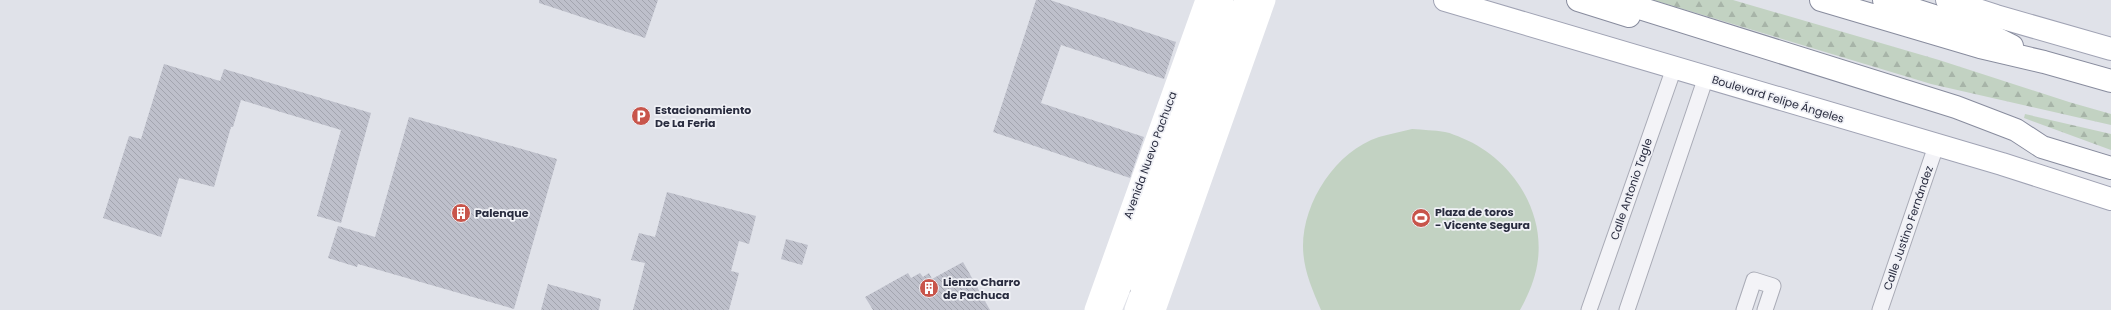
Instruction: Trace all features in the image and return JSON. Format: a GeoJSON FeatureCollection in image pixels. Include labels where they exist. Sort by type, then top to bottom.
{"type":"FeatureCollection","features":[{"type":"Feature","properties":{"kind":"main road","name":"Avenida Nuevo Pachuca"},"geometry":{"type":"LineString","coordinates":[[1095,310],[1206,0]]}},
{"type":"Feature","properties":{"kind":"main road"},"geometry":{"type":"LineString","coordinates":[[1133,294],[1222,0]]}},
{"type":"Feature","properties":{"kind":"main road"},"geometry":{"type":"LineString","coordinates":[[1111,310],[1133,294],[1245,0]]}},
{"type":"Feature","properties":{"kind":"main road"},"geometry":{"type":"LineString","coordinates":[[1155,310],[1265,0]]}},
{"type":"Feature","properties":{"kind":"main road","name":"Boulevard Felipe Ángeles"},"geometry":{"type":"LineString","coordinates":[[1445,0],[2111,198]]}},
{"type":"Feature","properties":{"kind":"main road"},"geometry":{"type":"LineString","coordinates":[[1578,0],[2111,168]]}},
{"type":"Feature","properties":{"kind":"main road"},"geometry":{"type":"LineString","coordinates":[[1614,0],[1956,107],[2016,130],[2042,147]]}},
{"type":"Feature","properties":{"kind":"main road"},"geometry":{"type":"LineString","coordinates":[[1821,0],[1980,47],[2044,62],[2111,81]]}},
{"type":"Feature","properties":{"kind":"main road"},"geometry":{"type":"LineString","coordinates":[[1884,0],[1984,32],[2044,62]]}},
{"type":"Feature","properties":{"kind":"main road"},"geometry":{"type":"LineString","coordinates":[[1947,0],[1996,16],[2111,49]]}},
{"type":"Feature","properties":{"kind":"street","name":"Calle Antonio Tagle"},"geometry":{"type":"LineString","coordinates":[[1589,310],[1674,68]]}},
{"type":"Feature","properties":{"kind":"street"},"geometry":{"type":"LineString","coordinates":[[1627,310],[1706,77]]}},
{"type":"Feature","properties":{"kind":"street","name":"Calle Justino Fernández"},"geometry":{"type":"LineString","coordinates":[[1880,310],[1936,146]]}},
{"type":"Feature","properties":{"kind":"street"},"geometry":{"type":"LineString","coordinates":[[1744,310],[1754,280],[1773,286],[1765,310]]}},
{"type":"Feature","properties":{"kind":"green space"},"geometry":{"type":"Polygon","coordinates":[[[1653,0],[1733,0],[1939,60],[2111,114],[2111,125],[1931,84],[1653,0]]]}},
{"type":"Feature","properties":{"kind":"green space"},"geometry":{"type":"Polygon","coordinates":[[[2025,114],[2111,134],[2111,150],[2024,118],[2025,114]]]}},
{"type":"Feature","properties":{"kind":"green space","name":"Plaza de toros - Vicente Segura"},"geometry":{"type":"Polygon","coordinates":[[[1412,129],[1447,132],[1462,138],[1495,158],[1520,186],[1529,203],[1535,221],[1538,240],[1538,259],[1534,279],[1520,310],[1321,310],[1311,287],[1303,254],[1305,229],[1309,212],[1316,196],[1325,180],[1336,166],[1363,144],[1379,137],[1412,129]]]}},
{"type":"Feature","properties":{"kind":"building"},"geometry":{"type":"Polygon","coordinates":[[[539,0],[658,0],[645,38],[539,3],[539,0]]]}},
{"type":"Feature","properties":{"kind":"building"},"geometry":{"type":"Polygon","coordinates":[[[1036,0],[1050,0],[1176,42],[1164,79],[1061,45],[1041,103],[1144,137],[1130,178],[993,132],[1036,0]]]}},
{"type":"Feature","properties":{"kind":"building"},"geometry":{"type":"Polygon","coordinates":[[[164,64],[220,81],[224,69],[371,113],[341,223],[317,216],[341,130],[241,100],[233,127],[231,127],[214,187],[179,178],[161,237],[103,218],[129,136],[141,139],[164,64]]]}},
{"type":"Feature","properties":{"kind":"building","name":"Palenque"},"geometry":{"type":"Polygon","coordinates":[[[409,117],[557,159],[514,309],[358,264],[357,267],[328,258],[338,226],[375,237],[409,117]]]}},
{"type":"Feature","properties":{"kind":"building"},"geometry":{"type":"Polygon","coordinates":[[[667,192],[756,216],[749,244],[739,241],[731,271],[739,273],[729,310],[633,310],[645,263],[631,260],[639,233],[655,237],[667,192]]]}},
{"type":"Feature","properties":{"kind":"building"},"geometry":{"type":"Polygon","coordinates":[[[786,239],[808,245],[802,265],[781,259],[786,239]]]}},
{"type":"Feature","properties":{"kind":"building","name":"Lienzo Charro de Pachuca"},"geometry":{"type":"Polygon","coordinates":[[[963,262],[990,310],[873,310],[865,297],[908,273],[911,278],[920,273],[923,277],[929,273],[932,279],[963,262]]]}},
{"type":"Feature","properties":{"kind":"building"},"geometry":{"type":"Polygon","coordinates":[[[548,284],[601,299],[599,310],[541,310],[548,284]]]}},
{"type":"Feature","properties":{"kind":"place","name":"Estacionamiento De La Feria"},"geometry":{"type":"Point","coordinates":[641,116]}},
{"type":"Feature","properties":{"kind":"place","name":"Palenque"},"geometry":{"type":"Point","coordinates":[461,213]}},
{"type":"Feature","properties":{"kind":"place","name":"Plaza de toros - Vicente Segura"},"geometry":{"type":"Point","coordinates":[1421,218]}},
{"type":"Feature","properties":{"kind":"place","name":"Lienzo Charro de Pachuca"},"geometry":{"type":"Point","coordinates":[929,288]}}]}
